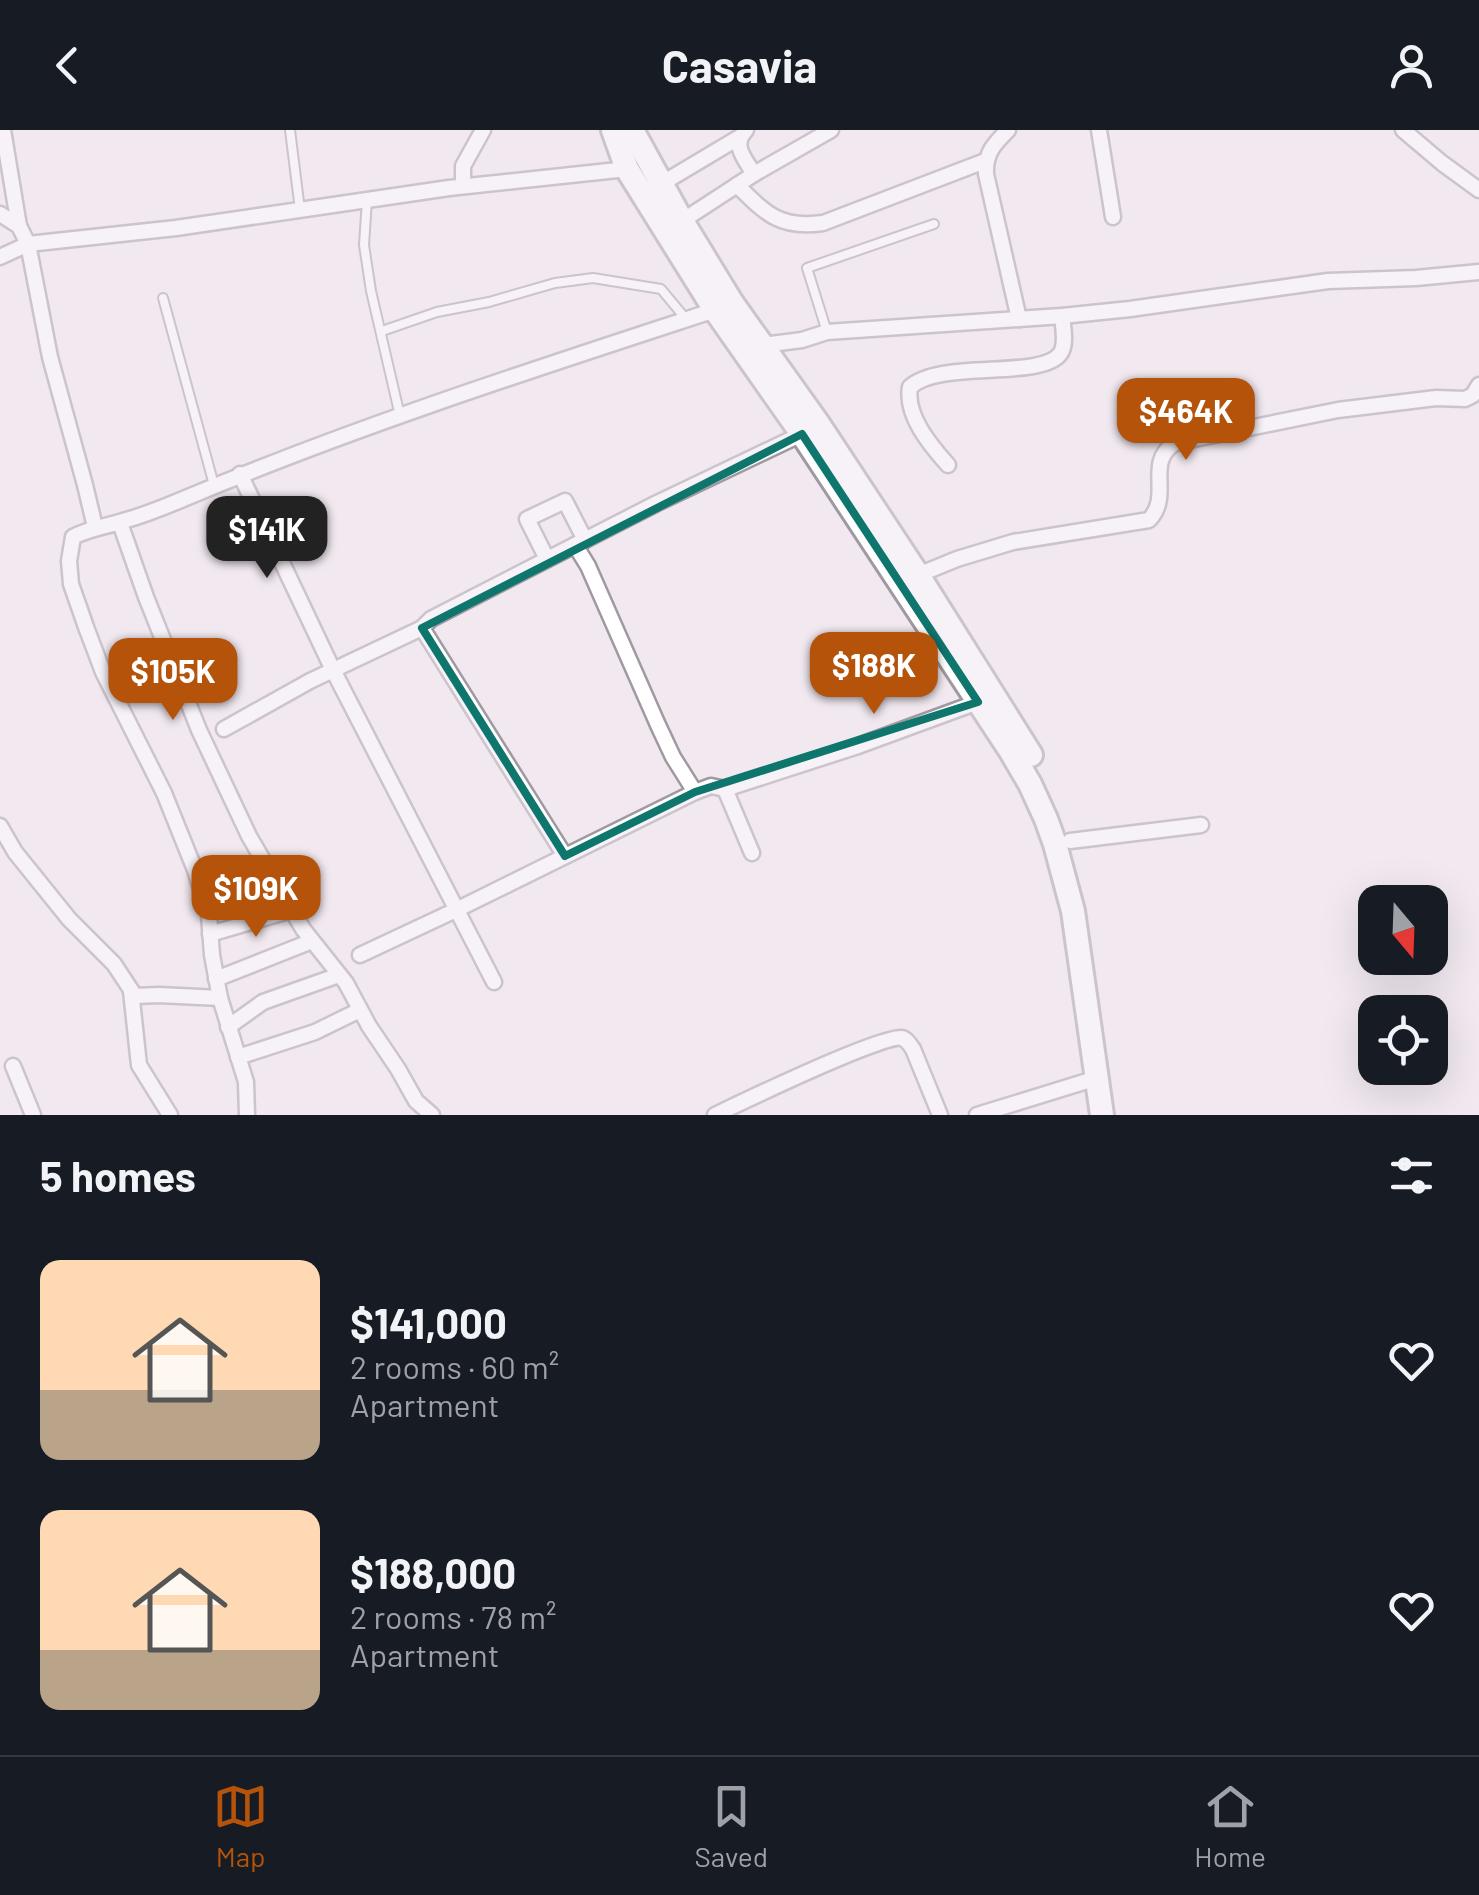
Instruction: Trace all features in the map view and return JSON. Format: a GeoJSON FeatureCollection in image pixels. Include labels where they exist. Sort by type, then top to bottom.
{"type":"FeatureCollection","features":[{"type":"Feature","properties":{"kind":"highway"},"geometry":{"type":"LineString","coordinates":[[613,130],[627,169],[715,310],[802,434],[1030,784],[1055,844],[1073,911],[1102,1115]]}},
{"type":"Feature","properties":{"kind":"highway"},"geometry":{"type":"LineString","coordinates":[[632,130],[732,302],[918,575],[1045,780],[1070,841],[1087,908],[1117,1115]]}},
{"type":"Feature","properties":{"kind":"street"},"geometry":{"type":"LineString","coordinates":[[3,130],[19,226],[28,244],[50,358],[95,527]]}},
{"type":"Feature","properties":{"kind":"street"},"geometry":{"type":"LineString","coordinates":[[463,186],[463,166],[482,130]]}},
{"type":"Feature","properties":{"kind":"street"},"geometry":{"type":"LineString","coordinates":[[682,221],[831,130]]}},
{"type":"Feature","properties":{"kind":"street"},"geometry":{"type":"LineString","coordinates":[[1008,130],[988,150],[985,161],[1019,319]]}},
{"type":"Feature","properties":{"kind":"street"},"geometry":{"type":"LineString","coordinates":[[1098,130],[1113,217]]}},
{"type":"Feature","properties":{"kind":"street"},"geometry":{"type":"LineString","coordinates":[[1403,130],[1479,190]]}},
{"type":"Feature","properties":{"kind":"street"},"geometry":{"type":"LineString","coordinates":[[661,184],[742,134]]}},
{"type":"Feature","properties":{"kind":"street"},"geometry":{"type":"LineString","coordinates":[[742,134],[738,146],[754,174]]}},
{"type":"Feature","properties":{"kind":"street"},"geometry":{"type":"LineString","coordinates":[[738,185],[768,214],[785,224],[802,226],[823,223],[985,161]]}},
{"type":"Feature","properties":{"kind":"street"},"geometry":{"type":"LineString","coordinates":[[0,257],[28,244],[142,232],[463,186],[627,169]]}},
{"type":"Feature","properties":{"kind":"street"},"geometry":{"type":"LineString","coordinates":[[0,214],[19,226]]}},
{"type":"Feature","properties":{"kind":"street"},"geometry":{"type":"LineString","coordinates":[[763,345],[827,332],[1062,316],[1328,281],[1479,272]]}},
{"type":"Feature","properties":{"kind":"street"},"geometry":{"type":"LineString","coordinates":[[247,1115],[246,1082],[220,998],[204,900],[176,824],[103,672],[71,584],[68,560],[73,538],[473,389],[715,310]]}},
{"type":"Feature","properties":{"kind":"street"},"geometry":{"type":"LineString","coordinates":[[948,464],[930,445],[922,429],[909,400],[910,387],[946,373],[1032,366],[1058,357],[1063,348],[1062,316]]}},
{"type":"Feature","properties":{"kind":"street"},"geometry":{"type":"LineString","coordinates":[[918,575],[957,558],[1013,542],[1149,520],[1159,504],[1160,458],[1175,443],[1338,410],[1436,398],[1464,400],[1474,395],[1479,385]]}},
{"type":"Feature","properties":{"kind":"street"},"geometry":{"type":"LineString","coordinates":[[224,729],[580,542],[802,434]]}},
{"type":"Feature","properties":{"kind":"street"},"geometry":{"type":"LineString","coordinates":[[240,474],[333,670],[494,982]]}},
{"type":"Feature","properties":{"kind":"street"},"geometry":{"type":"LineString","coordinates":[[547,560],[527,520],[565,501],[588,566],[673,757],[695,792]]}},
{"type":"Feature","properties":{"kind":"street"},"geometry":{"type":"LineString","coordinates":[[120,523],[199,730],[249,836],[416,1102],[432,1115]]}},
{"type":"Feature","properties":{"kind":"street"},"geometry":{"type":"LineString","coordinates":[[422,628],[565,856]]}},
{"type":"Feature","properties":{"kind":"street"},"geometry":{"type":"LineString","coordinates":[[360,955],[695,792],[711,786],[725,788],[858,746],[978,702]]}},
{"type":"Feature","properties":{"kind":"street"},"geometry":{"type":"LineString","coordinates":[[725,788],[752,853]]}},
{"type":"Feature","properties":{"kind":"street"},"geometry":{"type":"LineString","coordinates":[[1070,841],[1200,825]]}},
{"type":"Feature","properties":{"kind":"street"},"geometry":{"type":"LineString","coordinates":[[0,826],[15,852],[69,919],[114,964],[135,996],[220,998]]}},
{"type":"Feature","properties":{"kind":"street"},"geometry":{"type":"LineString","coordinates":[[210,934],[292,910]]}},
{"type":"Feature","properties":{"kind":"street"},"geometry":{"type":"LineString","coordinates":[[216,980],[312,941]]}},
{"type":"Feature","properties":{"kind":"street"},"geometry":{"type":"LineString","coordinates":[[228,1027],[263,1002],[339,975]]}},
{"type":"Feature","properties":{"kind":"street"},"geometry":{"type":"LineString","coordinates":[[131,990],[140,1065],[170,1115]]}},
{"type":"Feature","properties":{"kind":"street"},"geometry":{"type":"LineString","coordinates":[[238,1057],[315,1032],[360,1010]]}},
{"type":"Feature","properties":{"kind":"street"},"geometry":{"type":"LineString","coordinates":[[715,1115],[889,1039],[901,1038],[912,1049],[940,1115]]}},
{"type":"Feature","properties":{"kind":"street"},"geometry":{"type":"LineString","coordinates":[[13,1066],[34,1115]]}},
{"type":"Feature","properties":{"kind":"street"},"geometry":{"type":"LineString","coordinates":[[978,1115],[1097,1078]]}},
{"type":"Feature","properties":{"kind":"lane"},"geometry":{"type":"LineString","coordinates":[[290,130],[300,210]]}},
{"type":"Feature","properties":{"kind":"lane"},"geometry":{"type":"LineString","coordinates":[[367,200],[364,244],[371,290],[400,416]]}},
{"type":"Feature","properties":{"kind":"lane"},"geometry":{"type":"LineString","coordinates":[[827,332],[807,268],[934,224]]}},
{"type":"Feature","properties":{"kind":"lane"},"geometry":{"type":"LineString","coordinates":[[382,332],[437,312],[555,283],[593,278],[661,290],[686,319]]}},
{"type":"Feature","properties":{"kind":"lane"},"geometry":{"type":"LineString","coordinates":[[163,298],[214,485]]}},
{"type":"Feature","properties":{"kind":"highlighted area"},"geometry":{"type":"Polygon","coordinates":[[[802,434],[978,702],[695,792],[565,856],[422,628],[802,434]]]}}]}
